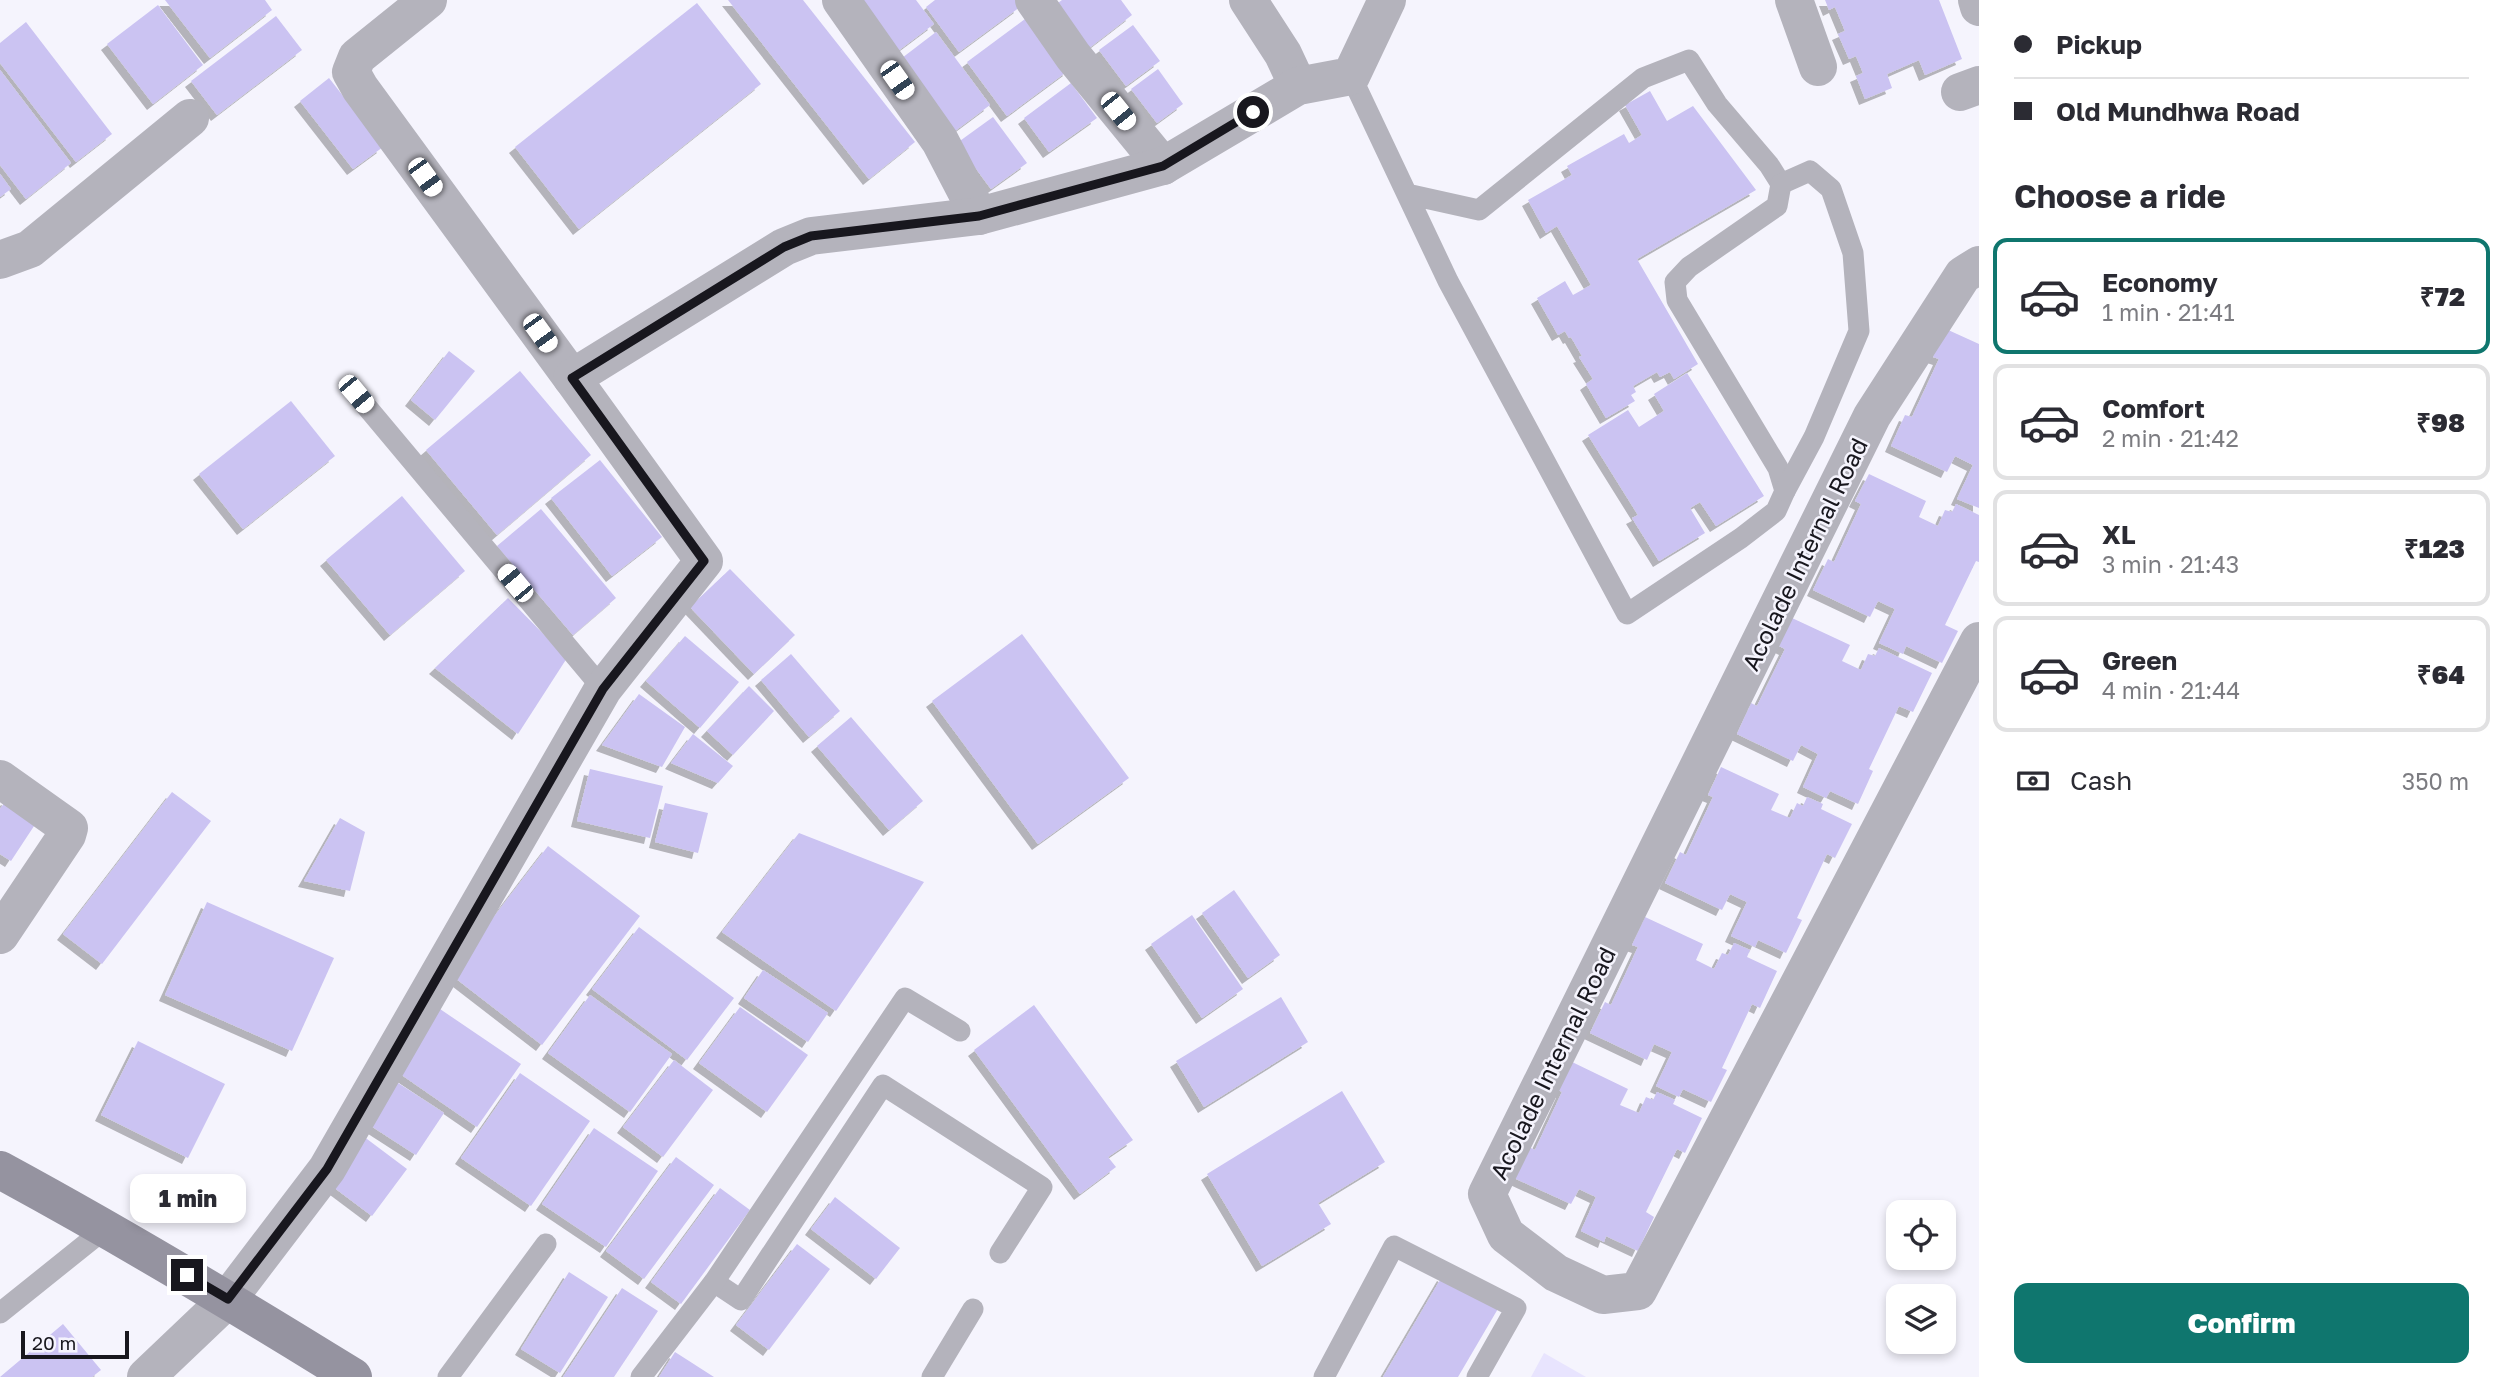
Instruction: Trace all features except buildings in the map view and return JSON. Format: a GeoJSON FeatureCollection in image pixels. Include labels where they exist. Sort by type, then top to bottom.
{"type":"FeatureCollection","features":[{"type":"Feature","properties":{"kind":"street"},"geometry":{"type":"LineString","coordinates":[[146,1377],[228,1299],[327,1169],[603,689],[704,561],[351,72],[357,57],[428,0]]}},
{"type":"Feature","properties":{"kind":"street"},"geometry":{"type":"LineString","coordinates":[[841,0],[940,141],[979,216]]}},
{"type":"Feature","properties":{"kind":"street"},"geometry":{"type":"LineString","coordinates":[[1034,0],[1073,56],[1163,166]]}},
{"type":"Feature","properties":{"kind":"street"},"geometry":{"type":"LineString","coordinates":[[1248,0],[1283,54],[1298,86]]}},
{"type":"Feature","properties":{"kind":"street"},"geometry":{"type":"LineString","coordinates":[[572,378],[784,247],[811,236],[979,216],[1163,166],[1298,86],[1351,76],[1387,0]]}},
{"type":"Feature","properties":{"kind":"street"},"geometry":{"type":"LineString","coordinates":[[1794,0],[1818,67]]}},
{"type":"Feature","properties":{"kind":"street"},"geometry":{"type":"LineString","coordinates":[[1977,0],[1979,7]]}},
{"type":"Feature","properties":{"kind":"street"},"geometry":{"type":"LineString","coordinates":[[0,260],[30,249],[190,118]]}},
{"type":"Feature","properties":{"kind":"street","name":"Acolade Internal Road"},"geometry":{"type":"LineString","coordinates":[[1979,265],[1963,275],[1872,416],[1487,1194],[1506,1235],[1556,1273],[1603,1295],[1638,1291],[1979,641]]}},
{"type":"Feature","properties":{"kind":"street"},"geometry":{"type":"LineString","coordinates":[[0,779],[68,828],[67,835],[0,935]]}},
{"type":"Feature","properties":{"kind":"street"},"geometry":{"type":"LineString","coordinates":[[0,1170],[228,1299],[353,1377]]}},
{"type":"Feature","properties":{"kind":"lane"},"geometry":{"type":"LineString","coordinates":[[1407,194],[1479,210],[1643,78],[1689,60],[1717,104],[1769,164],[1781,184],[1777,206],[1689,267],[1675,282],[1677,300],[1778,468],[1785,491]]}},
{"type":"Feature","properties":{"kind":"lane"},"geometry":{"type":"LineString","coordinates":[[1351,76],[1448,281],[1627,614],[1741,538],[1776,511],[1814,437],[1859,331],[1853,253],[1831,189],[1810,171],[1781,184]]}},
{"type":"Feature","properties":{"kind":"lane"},"geometry":{"type":"LineString","coordinates":[[356,394],[603,689]]}},
{"type":"Feature","properties":{"kind":"lane"},"geometry":{"type":"LineString","coordinates":[[641,1377],[714,1282],[905,998],[960,1031]]}},
{"type":"Feature","properties":{"kind":"lane"},"geometry":{"type":"LineString","coordinates":[[714,1282],[741,1300],[883,1084],[1042,1187],[1000,1253]]}},
{"type":"Feature","properties":{"kind":"lane"},"geometry":{"type":"LineString","coordinates":[[0,1313],[106,1228]]}},
{"type":"Feature","properties":{"kind":"lane"},"geometry":{"type":"LineString","coordinates":[[448,1377],[546,1244]]}},
{"type":"Feature","properties":{"kind":"lane"},"geometry":{"type":"LineString","coordinates":[[1324,1377],[1394,1246],[1516,1308],[1477,1377]]}},
{"type":"Feature","properties":{"kind":"lane"},"geometry":{"type":"LineString","coordinates":[[932,1377],[973,1309]]}},
{"type":"Feature","properties":{"kind":"shaded area"},"geometry":{"type":"Polygon","coordinates":[[[1544,1353],[1586,1377],[1531,1377],[1544,1353]]]}},
{"type":"Feature","properties":{"kind":"route"},"geometry":{"type":"LineString","coordinates":[[187,1275],[228,1299],[327,1169],[603,689],[704,561],[572,378],[784,247],[811,236],[979,216],[1163,166],[1253,112]]}}]}
